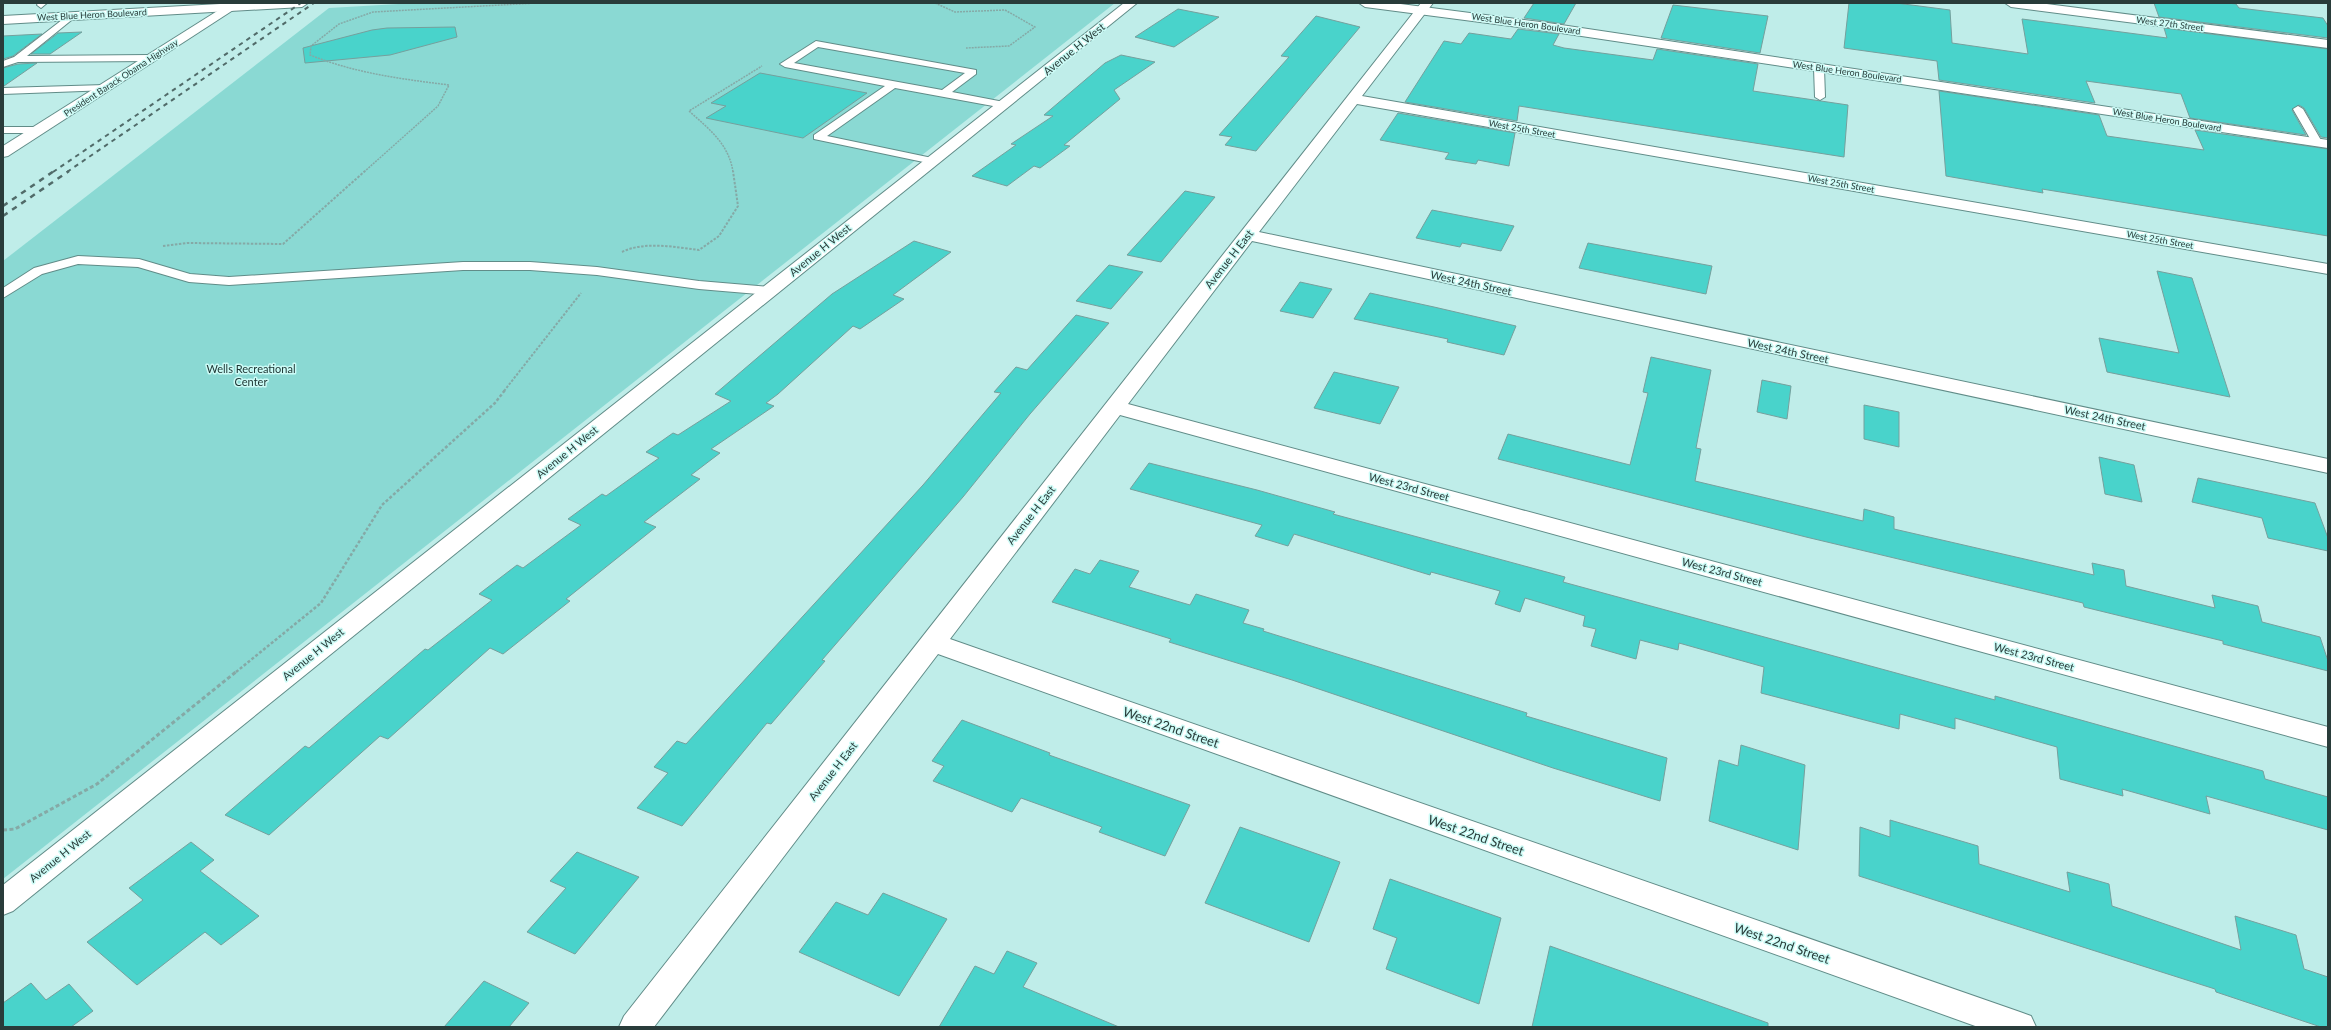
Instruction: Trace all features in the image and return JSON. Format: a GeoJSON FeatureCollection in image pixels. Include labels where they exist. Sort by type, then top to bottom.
{"type":"FeatureCollection","features":[{"type":"Feature","properties":{"kind":"street","name":"West Blue Heron Boulevard"},"geometry":{"type":"LineString","coordinates":[[3,20],[235,5],[302,3]]}},
{"type":"Feature","properties":{"kind":"street","name":"Avenue H West"},"geometry":{"type":"LineString","coordinates":[[3,902],[932,160],[1004,105],[1131,3]]}},
{"type":"Feature","properties":{"kind":"street","name":"West Blue Heron Boulevard"},"geometry":{"type":"LineString","coordinates":[[1365,3],[1425,6],[1820,68],[2322,143]]}},
{"type":"Feature","properties":{"kind":"street","name":"West 27th Street"},"geometry":{"type":"LineString","coordinates":[[2011,3],[2328,44]]}},
{"type":"Feature","properties":{"kind":"street","name":"West Blue Heron Boulevard"},"geometry":{"type":"LineString","coordinates":[[26,6],[46,4]]}},
{"type":"Feature","properties":{"kind":"street","name":"President Barack Obama Highway"},"geometry":{"type":"LineString","coordinates":[[3,153],[235,5]]}},
{"type":"Feature","properties":{"kind":"street","name":"Avenue H East"},"geometry":{"type":"LineString","coordinates":[[643,1025],[932,642],[1425,6]]}},
{"type":"Feature","properties":{"kind":"street","name":"West 25th Street"},"geometry":{"type":"LineString","coordinates":[[1354,99],[2328,269]]}},
{"type":"Feature","properties":{"kind":"street","name":"West 24th Street"},"geometry":{"type":"LineString","coordinates":[[1248,235],[2328,466]]}},
{"type":"Feature","properties":{"kind":"street","name":"West 23rd Street"},"geometry":{"type":"LineString","coordinates":[[1115,407],[2328,738]]}},
{"type":"Feature","properties":{"kind":"street","name":"West 22nd Street"},"geometry":{"type":"LineString","coordinates":[[932,642],[2020,1027]]}},
{"type":"Feature","properties":{"kind":"lane"},"geometry":{"type":"LineString","coordinates":[[3,64],[17,59],[71,16]]}},
{"type":"Feature","properties":{"kind":"lane"},"geometry":{"type":"LineString","coordinates":[[944,94],[973,72],[816,44],[785,64],[894,84],[944,94],[1004,105]]}},
{"type":"Feature","properties":{"kind":"lane"},"geometry":{"type":"LineString","coordinates":[[17,59],[150,58]]}},
{"type":"Feature","properties":{"kind":"lane"},"geometry":{"type":"LineString","coordinates":[[1820,68],[1820,97]]}},
{"type":"Feature","properties":{"kind":"lane"},"geometry":{"type":"LineString","coordinates":[[894,84],[818,137],[932,160]]}},
{"type":"Feature","properties":{"kind":"lane"},"geometry":{"type":"LineString","coordinates":[[3,90],[104,88]]}},
{"type":"Feature","properties":{"kind":"lane"},"geometry":{"type":"LineString","coordinates":[[2298,109],[2322,143]]}},
{"type":"Feature","properties":{"kind":"lane"},"geometry":{"type":"LineString","coordinates":[[3,130],[40,130]]}},
{"type":"Feature","properties":{"kind":"lane"},"geometry":{"type":"LineString","coordinates":[[3,294],[38,271],[78,260],[105,260],[139,263],[189,278],[229,281],[463,266],[530,266],[597,271],[699,285],[769,291]]}},
{"type":"Feature","properties":{"kind":"path"},"geometry":{"type":"LineString","coordinates":[[160,246],[187,243],[283,244],[438,106],[449,85],[384,76],[329,63],[310,56],[311,46],[335,24],[354,16],[373,12],[537,3]]}},
{"type":"Feature","properties":{"kind":"path"},"geometry":{"type":"LineString","coordinates":[[936,3],[955,12],[1005,10],[1036,27],[1009,46],[958,48]]}},
{"type":"Feature","properties":{"kind":"path"},"geometry":{"type":"LineString","coordinates":[[3,830],[15,829],[97,784],[321,603],[382,505],[495,403],[605,259],[630,248],[663,246],[699,250],[720,236],[738,206],[732,164],[720,139],[689,111],[768,62]]}},
{"type":"Feature","properties":{"kind":"green space","name":"Wells Recreational Center"},"geometry":{"type":"Polygon","coordinates":[[[416,3],[1115,3],[3,879],[3,261],[329,8],[416,3]]]}},
{"type":"Feature","properties":{"kind":"building"},"geometry":{"type":"Polygon","coordinates":[[[1534,3],[1576,3],[1564,24],[1524,18],[1534,3]]]}},
{"type":"Feature","properties":{"kind":"building"},"geometry":{"type":"Polygon","coordinates":[[[1849,3],[1896,3],[1950,10],[1952,43],[2028,54],[2022,19],[2167,38],[2164,28],[2328,49],[2328,138],[2321,137],[2304,108],[2299,105],[2292,110],[2306,135],[2190,118],[2181,94],[2086,81],[2095,103],[1939,80],[1937,61],[1844,48],[1849,3]]]}},
{"type":"Feature","properties":{"kind":"building"},"geometry":{"type":"Polygon","coordinates":[[[2154,3],[2227,3],[2236,4],[2239,8],[2323,18],[2328,26],[2328,38],[2159,17],[2154,3]]]}},
{"type":"Feature","properties":{"kind":"building"},"geometry":{"type":"Polygon","coordinates":[[[1673,5],[1768,16],[1760,53],[1661,38],[1673,5]]]}},
{"type":"Feature","properties":{"kind":"building"},"geometry":{"type":"Polygon","coordinates":[[[1178,9],[1219,17],[1174,47],[1135,37],[1178,9]]]}},
{"type":"Feature","properties":{"kind":"building"},"geometry":{"type":"Polygon","coordinates":[[[1316,16],[1360,27],[1256,151],[1225,145],[1232,137],[1219,135],[1289,57],[1281,56],[1316,16]]]}},
{"type":"Feature","properties":{"kind":"building"},"geometry":{"type":"Polygon","coordinates":[[[455,27],[457,37],[390,55],[305,63],[303,48],[372,30],[387,28],[455,27]]]}},
{"type":"Feature","properties":{"kind":"building"},"geometry":{"type":"Polygon","coordinates":[[[1518,29],[1559,34],[1553,45],[1564,48],[1653,60],[1657,49],[1758,64],[1753,91],[1848,105],[1844,157],[1519,106],[1517,121],[1405,102],[1444,41],[1461,44],[1469,33],[1511,39],[1518,29]]]}},
{"type":"Feature","properties":{"kind":"building"},"geometry":{"type":"Polygon","coordinates":[[[82,32],[50,54],[31,54],[58,33],[82,32]]]}},
{"type":"Feature","properties":{"kind":"building"},"geometry":{"type":"Polygon","coordinates":[[[42,34],[13,56],[3,59],[3,36],[42,34]]]}},
{"type":"Feature","properties":{"kind":"building"},"geometry":{"type":"Polygon","coordinates":[[[1121,55],[1155,62],[1114,90],[1120,99],[1064,145],[1070,146],[1040,168],[1034,166],[1007,186],[972,176],[1016,145],[1011,144],[1053,116],[1044,115],[1105,63],[1121,55]]]}},
{"type":"Feature","properties":{"kind":"building"},"geometry":{"type":"Polygon","coordinates":[[[37,63],[3,86],[3,68],[18,64],[37,63]]]}},
{"type":"Feature","properties":{"kind":"building"},"geometry":{"type":"Polygon","coordinates":[[[760,73],[867,93],[803,138],[706,118],[726,106],[711,103],[760,73]]]}},
{"type":"Feature","properties":{"kind":"building"},"geometry":{"type":"Polygon","coordinates":[[[1939,91],[2099,115],[2107,136],[2204,150],[2195,130],[2328,149],[2328,236],[2042,189],[2043,193],[1946,176],[1939,91]]]}},
{"type":"Feature","properties":{"kind":"building"},"geometry":{"type":"Polygon","coordinates":[[[1398,113],[1515,133],[1509,166],[1478,160],[1476,164],[1445,159],[1449,153],[1380,140],[1398,113]]]}},
{"type":"Feature","properties":{"kind":"building"},"geometry":{"type":"Polygon","coordinates":[[[1185,191],[1215,197],[1161,262],[1127,255],[1185,191]]]}},
{"type":"Feature","properties":{"kind":"building"},"geometry":{"type":"Polygon","coordinates":[[[1432,210],[1514,226],[1501,251],[1462,243],[1460,247],[1416,238],[1432,210]]]}},
{"type":"Feature","properties":{"kind":"building"},"geometry":{"type":"Polygon","coordinates":[[[914,241],[951,252],[893,295],[904,299],[860,329],[853,326],[778,394],[766,403],[774,406],[711,449],[720,453],[691,475],[700,479],[644,522],[656,527],[566,599],[570,601],[503,654],[490,648],[388,739],[380,736],[269,835],[225,815],[305,746],[309,748],[425,649],[428,650],[492,600],[479,594],[517,565],[523,568],[581,525],[568,519],[602,494],[606,496],[659,458],[646,452],[673,433],[678,435],[731,401],[715,394],[832,294],[914,241]]]}},
{"type":"Feature","properties":{"kind":"building"},"geometry":{"type":"Polygon","coordinates":[[[1588,243],[1712,266],[1706,294],[1579,268],[1588,243]]]}},
{"type":"Feature","properties":{"kind":"building"},"geometry":{"type":"Polygon","coordinates":[[[1109,265],[1143,272],[1111,309],[1076,301],[1109,265]]]}},
{"type":"Feature","properties":{"kind":"building"},"geometry":{"type":"Polygon","coordinates":[[[2157,271],[2192,278],[2230,397],[2107,372],[2099,338],[2179,353],[2157,271]]]}},
{"type":"Feature","properties":{"kind":"building"},"geometry":{"type":"Polygon","coordinates":[[[1300,282],[1332,289],[1313,318],[1280,311],[1300,282]]]}},
{"type":"Feature","properties":{"kind":"building"},"geometry":{"type":"Polygon","coordinates":[[[1370,293],[1516,326],[1504,355],[1447,342],[1448,339],[1354,319],[1370,293]]]}},
{"type":"Feature","properties":{"kind":"building"},"geometry":{"type":"Polygon","coordinates":[[[1076,315],[1109,323],[1030,414],[963,497],[822,660],[825,661],[771,724],[767,723],[682,826],[637,808],[668,773],[654,767],[677,741],[686,744],[923,485],[1001,393],[994,392],[1016,367],[1027,370],[1076,315]]]}},
{"type":"Feature","properties":{"kind":"building"},"geometry":{"type":"Polygon","coordinates":[[[1651,357],[1711,370],[1696,448],[1701,449],[1695,481],[1863,521],[1864,509],[1894,517],[1894,529],[2094,575],[2092,563],[2124,570],[2126,586],[2215,608],[2212,595],[2258,606],[2262,622],[2320,637],[2328,661],[2328,671],[2223,644],[2223,641],[2084,607],[2083,603],[1806,537],[1498,459],[1508,434],[1630,465],[1648,393],[1643,392],[1651,357]]]}},
{"type":"Feature","properties":{"kind":"building"},"geometry":{"type":"Polygon","coordinates":[[[1334,372],[1399,387],[1380,424],[1314,408],[1334,372]]]}},
{"type":"Feature","properties":{"kind":"building"},"geometry":{"type":"Polygon","coordinates":[[[1762,380],[1791,386],[1787,419],[1757,412],[1762,380]]]}},
{"type":"Feature","properties":{"kind":"building"},"geometry":{"type":"Polygon","coordinates":[[[1864,405],[1899,412],[1899,447],[1864,439],[1864,405]]]}},
{"type":"Feature","properties":{"kind":"building"},"geometry":{"type":"Polygon","coordinates":[[[2099,457],[2134,465],[2142,502],[2105,494],[2099,457]]]}},
{"type":"Feature","properties":{"kind":"building"},"geometry":{"type":"Polygon","coordinates":[[[1149,463],[1257,490],[1335,512],[1333,514],[1565,577],[1563,582],[1995,700],[1995,696],[2263,771],[2265,779],[2328,797],[2328,830],[2206,796],[2210,814],[2122,789],[2123,796],[2060,779],[2057,747],[1955,718],[1955,729],[1900,714],[1899,729],[1761,693],[1764,667],[1679,643],[1678,650],[1640,640],[1636,659],[1591,646],[1596,629],[1583,626],[1585,616],[1525,598],[1520,612],[1495,604],[1500,591],[1431,572],[1430,575],[1294,534],[1288,546],[1255,536],[1262,525],[1130,489],[1149,463]]]}},
{"type":"Feature","properties":{"kind":"building"},"geometry":{"type":"Polygon","coordinates":[[[2198,478],[2315,503],[2328,538],[2328,551],[2268,538],[2262,518],[2192,502],[2198,478]]]}},
{"type":"Feature","properties":{"kind":"building"},"geometry":{"type":"Polygon","coordinates":[[[1100,560],[1139,571],[1129,587],[1190,605],[1196,594],[1249,610],[1243,623],[1264,629],[1263,631],[1527,713],[1526,716],[1667,758],[1660,801],[1553,768],[1292,680],[1169,642],[1171,639],[1052,602],[1075,569],[1090,574],[1100,560]]]}},
{"type":"Feature","properties":{"kind":"building"},"geometry":{"type":"Polygon","coordinates":[[[962,720],[1050,753],[1049,755],[1190,805],[1165,856],[1099,832],[1102,827],[1021,798],[1012,812],[933,781],[944,766],[932,761],[962,720]]]}},
{"type":"Feature","properties":{"kind":"building"},"geometry":{"type":"Polygon","coordinates":[[[1741,745],[1805,765],[1798,850],[1709,821],[1719,760],[1738,766],[1741,745]]]}},
{"type":"Feature","properties":{"kind":"building"},"geometry":{"type":"Polygon","coordinates":[[[1890,820],[1978,846],[1979,864],[2070,892],[2067,872],[2109,884],[2112,906],[2241,950],[2235,916],[2296,935],[2304,969],[2328,977],[2328,1027],[2321,1027],[2216,992],[2215,989],[1859,876],[1860,827],[1890,837],[1890,820]]]}},
{"type":"Feature","properties":{"kind":"building"},"geometry":{"type":"Polygon","coordinates":[[[1240,827],[1340,862],[1309,942],[1205,903],[1240,827]]]}},
{"type":"Feature","properties":{"kind":"building"},"geometry":{"type":"Polygon","coordinates":[[[191,842],[214,860],[200,871],[259,916],[221,945],[205,932],[137,985],[87,942],[143,900],[129,888],[191,842]]]}},
{"type":"Feature","properties":{"kind":"building"},"geometry":{"type":"Polygon","coordinates":[[[577,852],[639,877],[575,954],[527,932],[566,888],[550,881],[577,852]]]}},
{"type":"Feature","properties":{"kind":"building"},"geometry":{"type":"Polygon","coordinates":[[[1390,879],[1501,918],[1479,1004],[1386,969],[1397,938],[1373,929],[1390,879]]]}},
{"type":"Feature","properties":{"kind":"building"},"geometry":{"type":"Polygon","coordinates":[[[883,893],[947,919],[899,996],[799,952],[836,902],[868,915],[883,893]]]}},
{"type":"Feature","properties":{"kind":"building"},"geometry":{"type":"Polygon","coordinates":[[[1550,946],[1768,1023],[1768,1027],[1532,1027],[1550,946]]]}},
{"type":"Feature","properties":{"kind":"building"},"geometry":{"type":"Polygon","coordinates":[[[1007,951],[1037,963],[1023,987],[1119,1027],[939,1027],[975,966],[994,974],[1007,951]]]}},
{"type":"Feature","properties":{"kind":"building"},"geometry":{"type":"Polygon","coordinates":[[[484,981],[529,1003],[509,1027],[444,1027],[484,981]]]}},
{"type":"Feature","properties":{"kind":"building"},"geometry":{"type":"Polygon","coordinates":[[[31,983],[46,1000],[69,984],[93,1011],[71,1027],[3,1027],[3,1003],[31,983]]]}},
{"type":"Feature","properties":{"kind":"railway"},"geometry":{"type":"LineString","coordinates":[[53,172],[301,3]]}},
{"type":"Feature","properties":{"kind":"railway"},"geometry":{"type":"LineString","coordinates":[[67,172],[314,3]]}},
{"type":"Feature","properties":{"kind":"railway"},"geometry":{"type":"LineString","coordinates":[[3,206],[54,171]]}},
{"type":"Feature","properties":{"kind":"railway"},"geometry":{"type":"LineString","coordinates":[[3,216],[69,171]]}}]}
